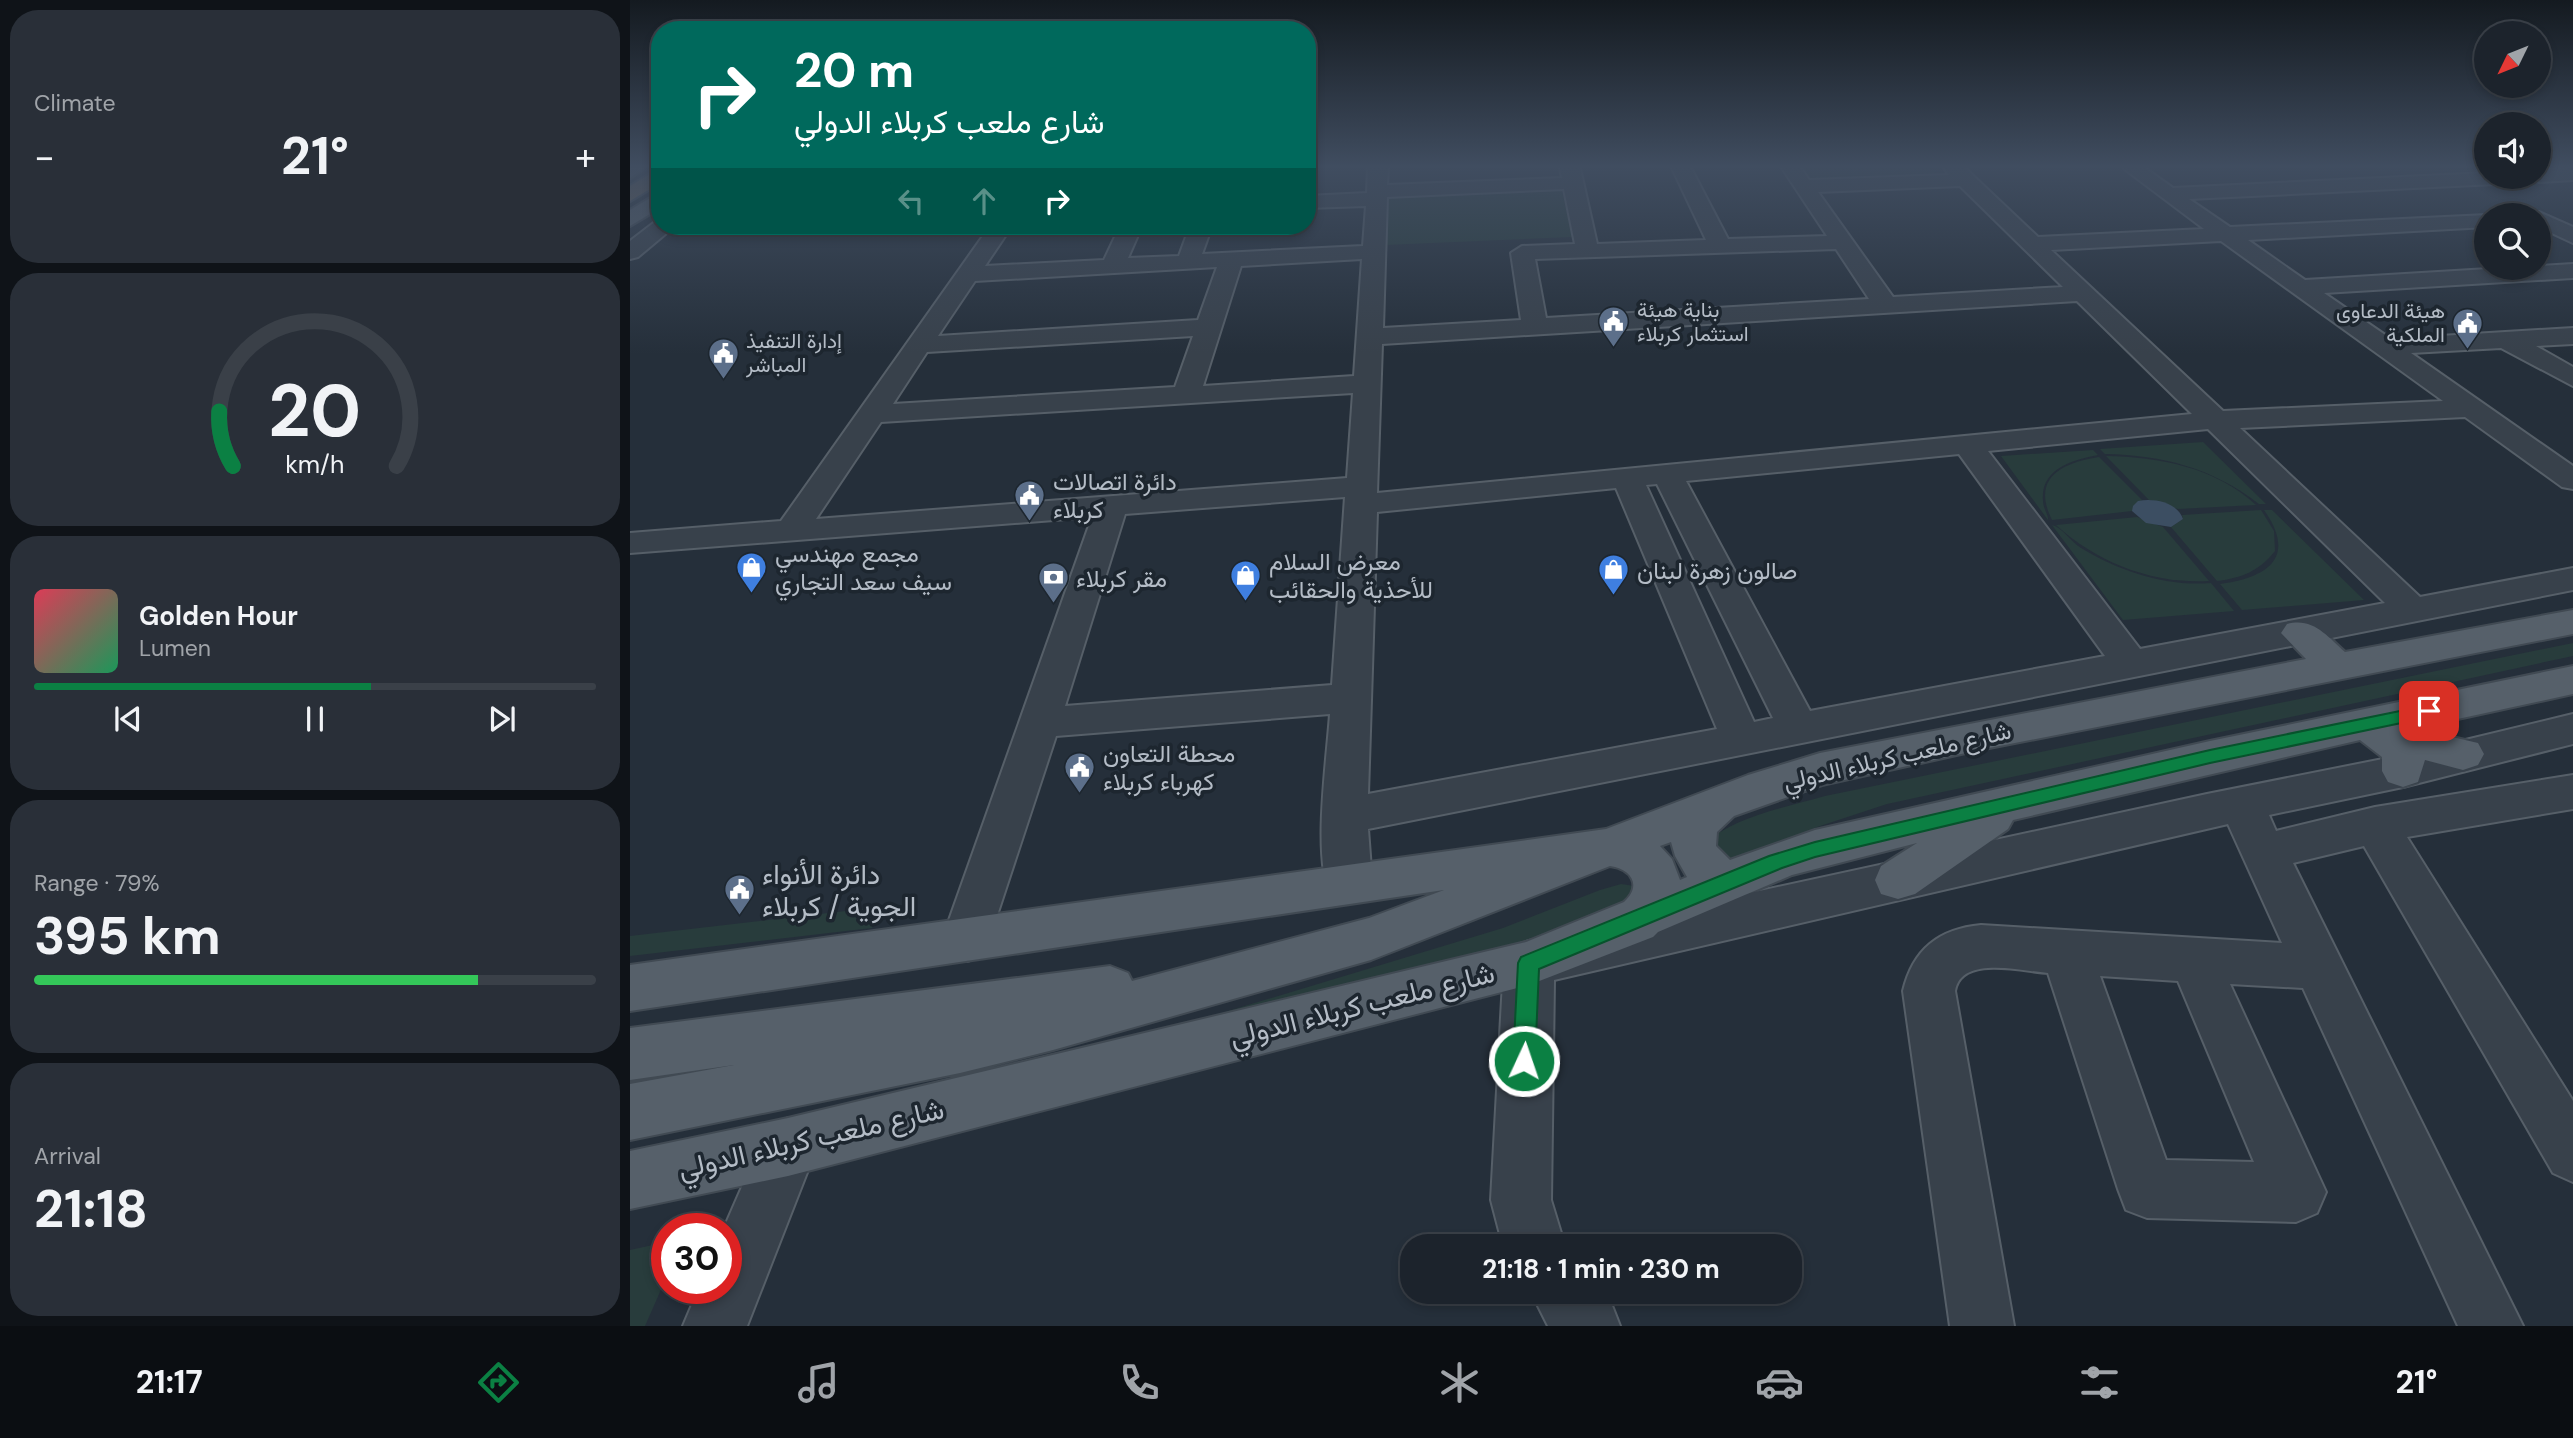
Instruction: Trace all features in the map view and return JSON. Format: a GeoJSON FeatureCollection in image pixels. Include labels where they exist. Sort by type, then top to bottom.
{"type":"FeatureCollection","features":[{"type":"Feature","properties":{"kind":"main road","name":"شارع ملعب كربلاء الدولي"},"geometry":{"type":"LineString","coordinates":[[630,1112],[960,1048],[1053,1026],[1371,939],[1459,908],[1608,846],[1820,769],[1992,733],[2573,621]]}},
{"type":"Feature","properties":{"kind":"main road"},"geometry":{"type":"LineString","coordinates":[[2300,633],[2338,667]]}},
{"type":"Feature","properties":{"kind":"main road","name":"شارع ملعب كربلاء الدولي"},"geometry":{"type":"LineString","coordinates":[[630,1180],[788,1147],[1529,963],[1815,849],[2573,680]]}},
{"type":"Feature","properties":{"kind":"main road"},"geometry":{"type":"LineString","coordinates":[[2403,771],[2404,757],[2384,735],[2384,721],[2449,753],[2463,754]]}},
{"type":"Feature","properties":{"kind":"main road"},"geometry":{"type":"LineString","coordinates":[[1898,880],[2012,803]]}},
{"type":"Feature","properties":{"kind":"main road"},"geometry":{"type":"LineString","coordinates":[[1718,805],[1697,823],[1693,836],[1694,850],[1701,863],[1727,883]]}},
{"type":"Feature","properties":{"kind":"main road"},"geometry":{"type":"LineString","coordinates":[[630,988],[1348,883],[1525,861],[1608,846],[1641,857],[1653,869],[1660,883],[1658,898],[1650,912],[1636,922]]}},
{"type":"Feature","properties":{"kind":"main road"},"geometry":{"type":"LineString","coordinates":[[630,1054],[1092,992],[1328,951]]}},
{"type":"Feature","properties":{"kind":"street"},"geometry":{"type":"LineString","coordinates":[[1348,883],[1345,816],[1375,230]]}},
{"type":"Feature","properties":{"kind":"street"},"geometry":{"type":"LineString","coordinates":[[1583,230],[1587,250]]}},
{"type":"Feature","properties":{"kind":"street"},"geometry":{"type":"LineString","coordinates":[[1712,230],[1720,246]]}},
{"type":"Feature","properties":{"kind":"street"},"geometry":{"type":"LineString","coordinates":[[1833,230],[1886,305]]}},
{"type":"Feature","properties":{"kind":"street"},"geometry":{"type":"LineString","coordinates":[[2017,230],[2414,611]]}},
{"type":"Feature","properties":{"kind":"street"},"geometry":{"type":"LineString","coordinates":[[2220,230],[2573,480]]}},
{"type":"Feature","properties":{"kind":"street"},"geometry":{"type":"LineString","coordinates":[[2032,244],[2308,230]]}},
{"type":"Feature","properties":{"kind":"street"},"geometry":{"type":"LineString","coordinates":[[630,252],[652,235]]}},
{"type":"Feature","properties":{"kind":"street"},"geometry":{"type":"LineString","coordinates":[[792,530],[995,235]]}},
{"type":"Feature","properties":{"kind":"street"},"geometry":{"type":"LineString","coordinates":[[1113,266],[1127,235]]}},
{"type":"Feature","properties":{"kind":"street"},"geometry":{"type":"LineString","coordinates":[[1188,262],[1198,235]]}},
{"type":"Feature","properties":{"kind":"street"},"geometry":{"type":"LineString","coordinates":[[1535,327],[1522,253],[1841,242]]}},
{"type":"Feature","properties":{"kind":"street"},"geometry":{"type":"LineString","coordinates":[[968,274],[1374,252]]}},
{"type":"Feature","properties":{"kind":"street"},"geometry":{"type":"LineString","coordinates":[[1186,395],[1231,260]]}},
{"type":"Feature","properties":{"kind":"street"},"geometry":{"type":"LineString","coordinates":[[2300,287],[2573,271]]}},
{"type":"Feature","properties":{"kind":"street"},"geometry":{"type":"LineString","coordinates":[[1369,337],[2083,293]]}},
{"type":"Feature","properties":{"kind":"street"},"geometry":{"type":"LineString","coordinates":[[919,345],[1209,327]]}},
{"type":"Feature","properties":{"kind":"street"},"geometry":{"type":"LineString","coordinates":[[2385,347],[2573,336]]}},
{"type":"Feature","properties":{"kind":"street"},"geometry":{"type":"LineString","coordinates":[[2507,340],[2573,378]]}},
{"type":"Feature","properties":{"kind":"street"},"geometry":{"type":"LineString","coordinates":[[872,414],[1367,384]]}},
{"type":"Feature","properties":{"kind":"street"},"geometry":{"type":"LineString","coordinates":[[630,543],[1112,505],[1361,495],[1627,478],[2215,420],[2471,408]]}},
{"type":"Feature","properties":{"kind":"street"},"geometry":{"type":"LineString","coordinates":[[1967,444],[2130,663]]}},
{"type":"Feature","properties":{"kind":"street"},"geometry":{"type":"LineString","coordinates":[[1667,474],[1798,728]]}},
{"type":"Feature","properties":{"kind":"street"},"geometry":{"type":"LineString","coordinates":[[1627,478],[1742,740]]}},
{"type":"Feature","properties":{"kind":"street"},"geometry":{"type":"LineString","coordinates":[[967,940],[1112,505]]}},
{"type":"Feature","properties":{"kind":"street"},"geometry":{"type":"LineString","coordinates":[[1345,816],[2573,579]]}},
{"type":"Feature","properties":{"kind":"street"},"geometry":{"type":"LineString","coordinates":[[1040,723],[1351,698]]}},
{"type":"Feature","properties":{"kind":"street"},"geometry":{"type":"LineString","coordinates":[[1531,1234],[1521,1200],[1529,963],[2241,804],[2403,771],[2463,754],[2573,729]]}},
{"type":"Feature","properties":{"kind":"street"},"geometry":{"type":"LineString","coordinates":[[2264,852],[2375,825],[2571,795]]}},
{"type":"Feature","properties":{"kind":"street"},"geometry":{"type":"LineString","coordinates":[[2241,804],[2491,1326]]}},
{"type":"Feature","properties":{"kind":"street"},"geometry":{"type":"LineString","coordinates":[[2375,825],[2573,1153]]}},
{"type":"Feature","properties":{"kind":"street"},"geometry":{"type":"LineString","coordinates":[[1982,1326],[1929,991],[1931,978],[1943,958],[1966,948],[2319,967]]}},
{"type":"Feature","properties":{"kind":"street"},"geometry":{"type":"LineString","coordinates":[[2067,953],[2147,1189],[2296,1192],[2194,960]]}},
{"type":"Feature","properties":{"kind":"street"},"geometry":{"type":"LineString","coordinates":[[715,1326],[788,1147]]}},
{"type":"Feature","properties":{"kind":"street"},"geometry":{"type":"LineString","coordinates":[[1571,1304],[1588,1326]]}},
{"type":"Feature","properties":{"kind":"green space"},"geometry":{"type":"Polygon","coordinates":[[[1387,230],[1571,230],[1573,237],[1386,245],[1387,230]]]}},
{"type":"Feature","properties":{"kind":"green space"},"geometry":{"type":"Polygon","coordinates":[[[2203,442],[2266,504],[2259,504],[2224,481],[2186,466],[2147,457],[2105,454],[2100,449],[2203,442]]]}},
{"type":"Feature","properties":{"kind":"green space"},"geometry":{"type":"Polygon","coordinates":[[[2093,450],[2098,455],[2068,463],[2047,481],[2043,490],[2043,501],[2048,520],[2001,456],[2093,450]]]}},
{"type":"Feature","properties":{"kind":"green space"},"geometry":{"type":"Polygon","coordinates":[[[2106,456],[2166,462],[2204,473],[2223,481],[2256,505],[2178,509],[2149,500],[2106,456]]]}},
{"type":"Feature","properties":{"kind":"green space"},"geometry":{"type":"Polygon","coordinates":[[[2099,457],[2142,500],[2132,511],[2052,520],[2045,493],[2053,475],[2073,463],[2099,457]]]}},
{"type":"Feature","properties":{"kind":"green space"},"geometry":{"type":"Polygon","coordinates":[[[2261,510],[2274,531],[2275,551],[2256,568],[2226,580],[2217,581],[2171,527],[2183,519],[2182,515],[2261,510]]]}},
{"type":"Feature","properties":{"kind":"green space"},"geometry":{"type":"Polygon","coordinates":[[[2264,510],[2272,510],[2364,600],[2242,610],[2220,584],[2252,576],[2273,562],[2278,540],[2274,526],[2264,510]]]}},
{"type":"Feature","properties":{"kind":"green space"},"geometry":{"type":"Polygon","coordinates":[[[2137,517],[2163,527],[2209,581],[2167,579],[2127,568],[2090,550],[2056,525],[2137,517]]]}},
{"type":"Feature","properties":{"kind":"green space"},"geometry":{"type":"Polygon","coordinates":[[[2052,525],[2081,548],[2111,564],[2143,576],[2194,584],[2211,583],[2234,611],[2123,620],[2052,525]]]}},
{"type":"Feature","properties":{"kind":"green space"},"geometry":{"type":"Polygon","coordinates":[[[2573,643],[2573,656],[1887,804],[1817,827],[1725,865],[1703,845],[1715,835],[1744,820],[1825,796],[2573,643]]]}},
{"type":"Feature","properties":{"kind":"green space"},"geometry":{"type":"Polygon","coordinates":[[[1621,884],[1648,888],[1608,923],[1215,1015],[1503,928],[1621,884]]]}},
{"type":"Feature","properties":{"kind":"green space"},"geometry":{"type":"Polygon","coordinates":[[[880,907],[872,928],[630,956],[630,936],[880,907]]]}},
{"type":"Feature","properties":{"kind":"green space"},"geometry":{"type":"Polygon","coordinates":[[[651,1245],[651,1304],[655,1304],[645,1326],[630,1326],[630,1250],[651,1245]]]}},
{"type":"Feature","properties":{"kind":"water"},"geometry":{"type":"Polygon","coordinates":[[[2138,501],[2164,502],[2176,509],[2183,519],[2171,527],[2146,523],[2132,511],[2138,501]]]}},
{"type":"Feature","properties":{"kind":"place","name":"بناية هيئة استثمار كربلاء"},"geometry":{"type":"Point","coordinates":[1614,349]}},
{"type":"Feature","properties":{"kind":"place","name":"هيئة الدعاوى الملكية"},"geometry":{"type":"Point","coordinates":[2468,350]}},
{"type":"Feature","properties":{"kind":"place","name":"إدارة التنفيذ المباشر"},"geometry":{"type":"Point","coordinates":[723,380]}},
{"type":"Feature","properties":{"kind":"place","name":"دائرة اتصالات كربلاء"},"geometry":{"type":"Point","coordinates":[1030,522]}},
{"type":"Feature","properties":{"kind":"place","name":"مجمع مهندسي سيف سعد التجاري"},"geometry":{"type":"Point","coordinates":[752,594]}},
{"type":"Feature","properties":{"kind":"place","name":"صالون زهرة لبنان"},"geometry":{"type":"Point","coordinates":[1614,597]}},
{"type":"Feature","properties":{"kind":"place","name":"معرض السلام للأحذية والحقائب"},"geometry":{"type":"Point","coordinates":[1246,602]}},
{"type":"Feature","properties":{"kind":"place","name":"مقر كربلاء"},"geometry":{"type":"Point","coordinates":[1053,605]}},
{"type":"Feature","properties":{"kind":"place","name":"محطة التعاون كهرباء كربلاء"},"geometry":{"type":"Point","coordinates":[1080,794]}},
{"type":"Feature","properties":{"kind":"place","name":"دائرة الأنواء الجوية / كربلاء"},"geometry":{"type":"Point","coordinates":[739,917]}},
{"type":"Feature","properties":{"kind":"route"},"geometry":{"type":"LineString","coordinates":[[1524,1061],[1529,963],[1636,922],[1776,862],[1815,849],[2210,757],[2429,711]]}}]}
